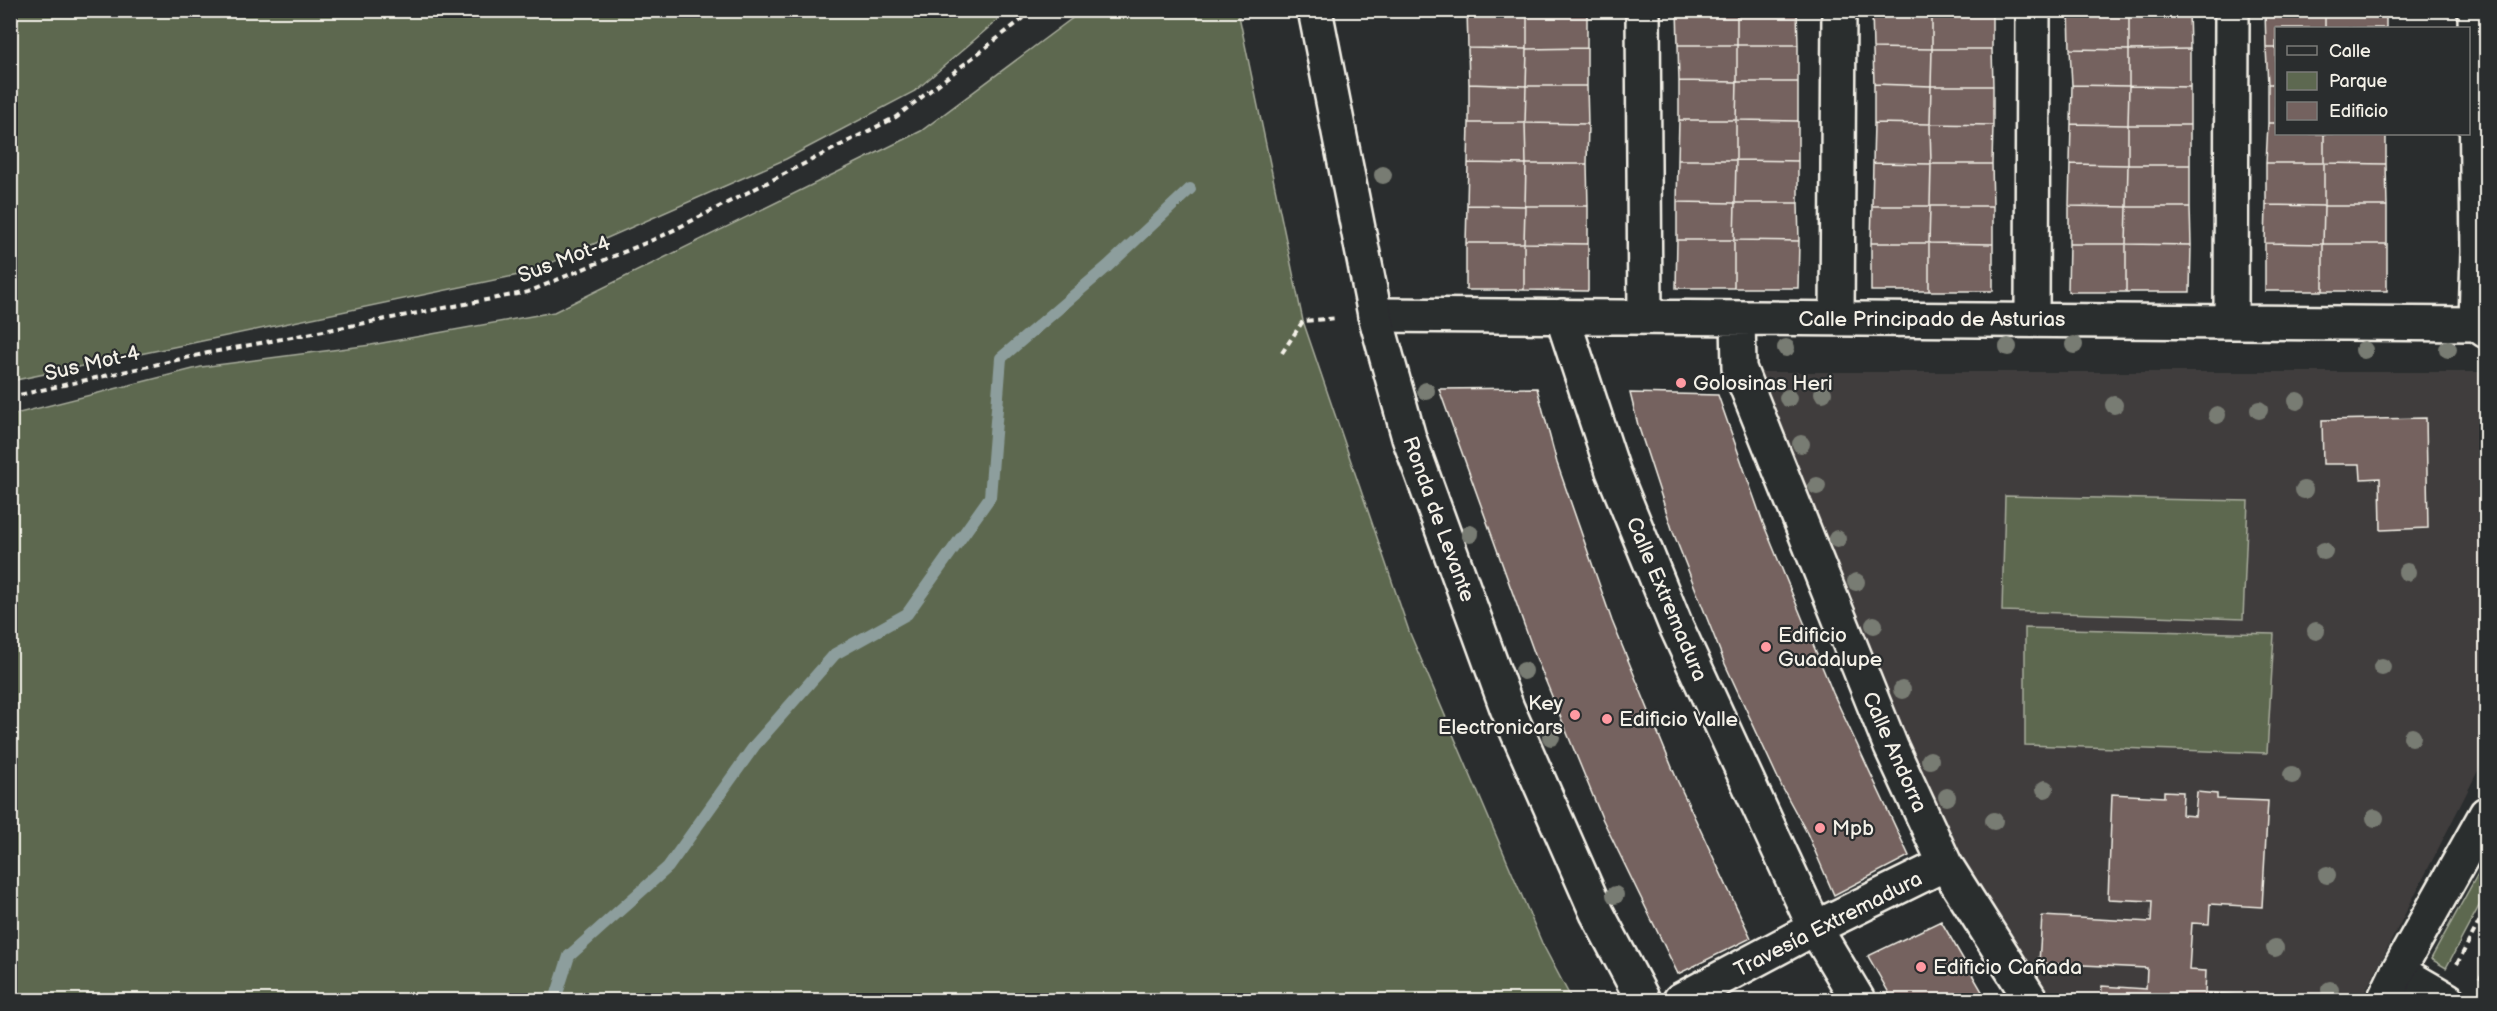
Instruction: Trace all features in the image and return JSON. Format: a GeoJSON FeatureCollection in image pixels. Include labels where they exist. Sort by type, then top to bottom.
{"type":"FeatureCollection","features":[{"type":"Feature","properties":{"kind":"street","name":"Ronda de Levante"},"geometry":{"type":"LineString","coordinates":[[1315,10],[1375,315],[1409,438],[1508,708],[1597,914],[1644,1000]]}},
{"type":"Feature","properties":{"kind":"street"},"geometry":{"type":"LineString","coordinates":[[1643,10],[1645,317]]}},
{"type":"Feature","properties":{"kind":"street"},"geometry":{"type":"LineString","coordinates":[[1837,319],[1839,10]]}},
{"type":"Feature","properties":{"kind":"street"},"geometry":{"type":"LineString","coordinates":[[2032,320],[2033,10]]}},
{"type":"Feature","properties":{"kind":"street"},"geometry":{"type":"LineString","coordinates":[[2231,322],[2232,10]]}},
{"type":"Feature","properties":{"kind":"street"},"geometry":{"type":"LineString","coordinates":[[2475,10],[2482,278],[2481,327]]}},
{"type":"Feature","properties":{"kind":"street","name":"Calle Principado de Asturias"},"geometry":{"type":"LineString","coordinates":[[1375,315],[2231,322],[2481,327]]}},
{"type":"Feature","properties":{"kind":"street","name":"Calle Extremadura"},"geometry":{"type":"LineString","coordinates":[[1562,316],[1613,471],[1672,615],[1815,928],[1858,1000]]}},
{"type":"Feature","properties":{"kind":"street","name":"Calle Andorra"},"geometry":{"type":"LineString","coordinates":[[1738,318],[1739,368],[1891,747],[1946,864],[2031,1000]]}},
{"type":"Feature","properties":{"kind":"street"},"geometry":{"type":"LineString","coordinates":[[2384,1000],[2398,971],[2487,814]]}},
{"type":"Feature","properties":{"kind":"street","name":"Travesía Extremadura"},"geometry":{"type":"LineString","coordinates":[[1680,1000],[1815,928],[1946,864]]}},
{"type":"Feature","properties":{"kind":"street"},"geometry":{"type":"LineString","coordinates":[[2398,971],[2448,1000]]}},
{"type":"Feature","properties":{"kind":"path","name":"Sus Mot-4"},"geometry":{"type":"LineString","coordinates":[[10,397],[208,353],[528,292],[662,236],[896,117],[1034,10]]}},
{"type":"Feature","properties":{"kind":"path"},"geometry":{"type":"LineString","coordinates":[[1282,353],[1303,321],[1375,315]]}},
{"type":"Feature","properties":{"kind":"path"},"geometry":{"type":"LineString","coordinates":[[2456,966],[2487,909]]}},
{"type":"Feature","properties":{"kind":"shaded area"},"geometry":{"type":"Polygon","coordinates":[[[1755,372],[2486,372],[2486,755],[2361,1000],[2043,1000],[1924,802],[1755,372]]]}},
{"type":"Feature","properties":{"kind":"green space"},"geometry":{"type":"Polygon","coordinates":[[[11,10],[1008,11],[915,91],[786,159],[528,273],[11,381],[11,10]]]}},
{"type":"Feature","properties":{"kind":"green space"},"geometry":{"type":"Polygon","coordinates":[[[1082,11],[1238,11],[1303,321],[1409,631],[1542,943],[1572,1000],[11,1000],[11,415],[201,367],[371,345],[554,312],[921,131],[1082,11]]]}},
{"type":"Feature","properties":{"kind":"green space"},"geometry":{"type":"Polygon","coordinates":[[[2005,496],[2248,501],[2243,619],[2002,611],[2005,496]]]}},
{"type":"Feature","properties":{"kind":"green space"},"geometry":{"type":"Polygon","coordinates":[[[2025,628],[2274,634],[2267,753],[2025,745],[2025,628]]]}},
{"type":"Feature","properties":{"kind":"green space"},"geometry":{"type":"Polygon","coordinates":[[[2486,859],[2486,893],[2446,968],[2431,959],[2486,859]]]}},
{"type":"Feature","properties":{"kind":"building"},"geometry":{"type":"Polygon","coordinates":[[[1467,10],[1527,10],[1527,49],[1468,48],[1467,10]]]}},
{"type":"Feature","properties":{"kind":"building"},"geometry":{"type":"Polygon","coordinates":[[[1527,10],[1587,10],[1587,48],[1527,49],[1527,10]]]}},
{"type":"Feature","properties":{"kind":"building"},"geometry":{"type":"Polygon","coordinates":[[[1677,10],[1737,10],[1737,45],[1678,45],[1677,10]]]}},
{"type":"Feature","properties":{"kind":"building"},"geometry":{"type":"Polygon","coordinates":[[[1737,10],[1797,10],[1798,45],[1737,45],[1737,10]]]}},
{"type":"Feature","properties":{"kind":"building"},"geometry":{"type":"Polygon","coordinates":[[[1872,10],[1932,10],[1932,49],[1873,48],[1872,10]]]}},
{"type":"Feature","properties":{"kind":"building"},"geometry":{"type":"Polygon","coordinates":[[[1932,10],[1992,10],[1992,49],[1932,49],[1932,10]]]}},
{"type":"Feature","properties":{"kind":"building"},"geometry":{"type":"Polygon","coordinates":[[[2069,10],[2129,10],[2129,50],[2070,49],[2069,10]]]}},
{"type":"Feature","properties":{"kind":"building"},"geometry":{"type":"Polygon","coordinates":[[[2129,10],[2189,10],[2190,49],[2129,50],[2129,10]]]}},
{"type":"Feature","properties":{"kind":"building"},"geometry":{"type":"Polygon","coordinates":[[[2265,10],[2325,10],[2325,27],[2275,27],[2275,48],[2266,48],[2265,10]]]}},
{"type":"Feature","properties":{"kind":"building"},"geometry":{"type":"Polygon","coordinates":[[[2325,10],[2386,10],[2386,27],[2325,27],[2325,10]]]}},
{"type":"Feature","properties":{"kind":"building"},"geometry":{"type":"Polygon","coordinates":[[[1678,45],[1737,45],[1737,82],[1679,81],[1678,45]]]}},
{"type":"Feature","properties":{"kind":"building"},"geometry":{"type":"Polygon","coordinates":[[[1737,45],[1798,45],[1798,82],[1737,82],[1737,45]]]}},
{"type":"Feature","properties":{"kind":"building"},"geometry":{"type":"Polygon","coordinates":[[[1468,48],[1527,49],[1526,86],[1469,84],[1468,48]]]}},
{"type":"Feature","properties":{"kind":"building"},"geometry":{"type":"Polygon","coordinates":[[[1587,48],[1587,86],[1526,86],[1527,49],[1587,48]]]}},
{"type":"Feature","properties":{"kind":"building"},"geometry":{"type":"Polygon","coordinates":[[[1873,48],[1932,49],[1931,86],[1874,84],[1873,48]]]}},
{"type":"Feature","properties":{"kind":"building"},"geometry":{"type":"Polygon","coordinates":[[[2266,48],[2275,48],[2275,84],[2268,84],[2266,48]]]}},
{"type":"Feature","properties":{"kind":"building"},"geometry":{"type":"Polygon","coordinates":[[[1932,49],[1992,49],[1993,86],[1931,86],[1932,49]]]}},
{"type":"Feature","properties":{"kind":"building"},"geometry":{"type":"Polygon","coordinates":[[[2070,49],[2129,50],[2129,86],[2072,85],[2070,49]]]}},
{"type":"Feature","properties":{"kind":"building"},"geometry":{"type":"Polygon","coordinates":[[[2190,49],[2190,87],[2129,86],[2129,50],[2190,49]]]}},
{"type":"Feature","properties":{"kind":"building"},"geometry":{"type":"Polygon","coordinates":[[[1679,81],[1737,82],[1736,120],[1679,120],[1679,81]]]}},
{"type":"Feature","properties":{"kind":"building"},"geometry":{"type":"Polygon","coordinates":[[[1737,82],[1798,82],[1798,121],[1736,120],[1737,82]]]}},
{"type":"Feature","properties":{"kind":"building"},"geometry":{"type":"Polygon","coordinates":[[[1469,84],[1526,86],[1525,123],[1469,123],[1469,84]]]}},
{"type":"Feature","properties":{"kind":"building"},"geometry":{"type":"Polygon","coordinates":[[[1874,84],[1931,86],[1930,124],[1874,123],[1874,84]]]}},
{"type":"Feature","properties":{"kind":"building"},"geometry":{"type":"Polygon","coordinates":[[[2268,84],[2275,84],[2275,123],[2268,123],[2268,84]]]}},
{"type":"Feature","properties":{"kind":"building"},"geometry":{"type":"Polygon","coordinates":[[[2072,85],[2129,86],[2128,125],[2071,124],[2072,85]]]}},
{"type":"Feature","properties":{"kind":"building"},"geometry":{"type":"Polygon","coordinates":[[[1526,86],[1587,86],[1588,124],[1525,123],[1526,86]]]}},
{"type":"Feature","properties":{"kind":"building"},"geometry":{"type":"Polygon","coordinates":[[[1931,86],[1993,86],[1993,125],[1930,124],[1931,86]]]}},
{"type":"Feature","properties":{"kind":"building"},"geometry":{"type":"Polygon","coordinates":[[[2129,86],[2190,87],[2190,125],[2128,125],[2129,86]]]}},
{"type":"Feature","properties":{"kind":"building"},"geometry":{"type":"Polygon","coordinates":[[[1679,120],[1736,120],[1736,160],[1678,160],[1679,120]]]}},
{"type":"Feature","properties":{"kind":"building"},"geometry":{"type":"Polygon","coordinates":[[[1736,120],[1798,121],[1798,161],[1736,160],[1736,120]]]}},
{"type":"Feature","properties":{"kind":"building"},"geometry":{"type":"Polygon","coordinates":[[[1469,123],[1525,123],[1526,164],[1468,163],[1469,123]]]}},
{"type":"Feature","properties":{"kind":"building"},"geometry":{"type":"Polygon","coordinates":[[[1525,123],[1588,124],[1587,164],[1526,164],[1525,123]]]}},
{"type":"Feature","properties":{"kind":"building"},"geometry":{"type":"Polygon","coordinates":[[[1874,123],[1930,124],[1931,164],[1873,163],[1874,123]]]}},
{"type":"Feature","properties":{"kind":"building"},"geometry":{"type":"Polygon","coordinates":[[[2268,123],[2275,123],[2275,135],[2324,135],[2324,163],[2266,163],[2268,123]]]}},
{"type":"Feature","properties":{"kind":"building"},"geometry":{"type":"Polygon","coordinates":[[[1930,124],[1993,125],[1992,164],[1931,164],[1930,124]]]}},
{"type":"Feature","properties":{"kind":"building"},"geometry":{"type":"Polygon","coordinates":[[[2071,124],[2128,125],[2128,165],[2070,164],[2071,124]]]}},
{"type":"Feature","properties":{"kind":"building"},"geometry":{"type":"Polygon","coordinates":[[[2128,125],[2190,125],[2190,165],[2128,165],[2128,125]]]}},
{"type":"Feature","properties":{"kind":"building"},"geometry":{"type":"Polygon","coordinates":[[[2324,135],[2386,135],[2386,164],[2324,163],[2324,135]]]}},
{"type":"Feature","properties":{"kind":"building"},"geometry":{"type":"Polygon","coordinates":[[[1678,160],[1736,160],[1735,203],[1677,202],[1678,160]]]}},
{"type":"Feature","properties":{"kind":"building"},"geometry":{"type":"Polygon","coordinates":[[[1736,160],[1798,161],[1798,203],[1735,203],[1736,160]]]}},
{"type":"Feature","properties":{"kind":"building"},"geometry":{"type":"Polygon","coordinates":[[[1468,163],[1526,164],[1525,206],[1467,205],[1468,163]]]}},
{"type":"Feature","properties":{"kind":"building"},"geometry":{"type":"Polygon","coordinates":[[[1873,163],[1931,164],[1930,206],[1872,206],[1873,163]]]}},
{"type":"Feature","properties":{"kind":"building"},"geometry":{"type":"Polygon","coordinates":[[[2266,163],[2324,163],[2324,206],[2266,205],[2266,163]]]}},
{"type":"Feature","properties":{"kind":"building"},"geometry":{"type":"Polygon","coordinates":[[[2324,163],[2386,164],[2387,206],[2324,206],[2324,163]]]}},
{"type":"Feature","properties":{"kind":"building"},"geometry":{"type":"Polygon","coordinates":[[[1526,164],[1587,164],[1588,206],[1525,206],[1526,164]]]}},
{"type":"Feature","properties":{"kind":"building"},"geometry":{"type":"Polygon","coordinates":[[[1931,164],[1992,164],[1993,206],[1930,206],[1931,164]]]}},
{"type":"Feature","properties":{"kind":"building"},"geometry":{"type":"Polygon","coordinates":[[[2070,164],[2128,165],[2127,207],[2069,206],[2070,164]]]}},
{"type":"Feature","properties":{"kind":"building"},"geometry":{"type":"Polygon","coordinates":[[[2128,165],[2190,165],[2190,207],[2127,207],[2128,165]]]}},
{"type":"Feature","properties":{"kind":"building"},"geometry":{"type":"Polygon","coordinates":[[[1677,202],[1735,203],[1734,240],[1677,240],[1677,202]]]}},
{"type":"Feature","properties":{"kind":"building"},"geometry":{"type":"Polygon","coordinates":[[[1735,203],[1798,203],[1799,241],[1734,240],[1735,203]]]}},
{"type":"Feature","properties":{"kind":"building"},"geometry":{"type":"Polygon","coordinates":[[[1467,205],[1525,206],[1524,243],[1466,243],[1467,205]]]}},
{"type":"Feature","properties":{"kind":"building"},"geometry":{"type":"Polygon","coordinates":[[[2266,205],[2324,206],[2323,244],[2265,243],[2266,205]]]}},
{"type":"Feature","properties":{"kind":"building"},"geometry":{"type":"Polygon","coordinates":[[[1525,206],[1588,206],[1588,244],[1524,243],[1525,206]]]}},
{"type":"Feature","properties":{"kind":"building"},"geometry":{"type":"Polygon","coordinates":[[[1872,206],[1930,206],[1929,243],[1871,243],[1872,206]]]}},
{"type":"Feature","properties":{"kind":"building"},"geometry":{"type":"Polygon","coordinates":[[[1930,206],[1993,206],[1993,244],[1929,243],[1930,206]]]}},
{"type":"Feature","properties":{"kind":"building"},"geometry":{"type":"Polygon","coordinates":[[[2069,206],[2127,207],[2126,244],[2069,244],[2069,206]]]}},
{"type":"Feature","properties":{"kind":"building"},"geometry":{"type":"Polygon","coordinates":[[[2324,206],[2387,206],[2387,244],[2323,244],[2324,206]]]}},
{"type":"Feature","properties":{"kind":"building"},"geometry":{"type":"Polygon","coordinates":[[[2127,207],[2190,207],[2191,245],[2126,244],[2127,207]]]}},
{"type":"Feature","properties":{"kind":"building"},"geometry":{"type":"Polygon","coordinates":[[[1677,240],[1734,240],[1734,288],[1676,288],[1677,240]]]}},
{"type":"Feature","properties":{"kind":"building"},"geometry":{"type":"Polygon","coordinates":[[[1734,240],[1799,241],[1798,288],[1734,288],[1734,240]]]}},
{"type":"Feature","properties":{"kind":"building"},"geometry":{"type":"Polygon","coordinates":[[[1466,243],[1524,243],[1524,290],[1466,290],[1466,243]]]}},
{"type":"Feature","properties":{"kind":"building"},"geometry":{"type":"Polygon","coordinates":[[[1524,243],[1588,244],[1588,291],[1524,290],[1524,243]]]}},
{"type":"Feature","properties":{"kind":"building"},"geometry":{"type":"Polygon","coordinates":[[[1871,243],[1929,243],[1929,291],[1871,291],[1871,243]]]}},
{"type":"Feature","properties":{"kind":"building"},"geometry":{"type":"Polygon","coordinates":[[[1929,243],[1993,244],[1993,291],[1929,291],[1929,243]]]}},
{"type":"Feature","properties":{"kind":"building"},"geometry":{"type":"Polygon","coordinates":[[[2265,243],[2323,244],[2323,291],[2265,291],[2265,243]]]}},
{"type":"Feature","properties":{"kind":"building"},"geometry":{"type":"Polygon","coordinates":[[[2069,244],[2126,244],[2126,292],[2068,292],[2069,244]]]}},
{"type":"Feature","properties":{"kind":"building"},"geometry":{"type":"Polygon","coordinates":[[[2126,244],[2191,245],[2190,292],[2126,292],[2126,244]]]}},
{"type":"Feature","properties":{"kind":"building"},"geometry":{"type":"Polygon","coordinates":[[[2323,244],[2387,244],[2387,291],[2323,291],[2323,244]]]}},
{"type":"Feature","properties":{"kind":"building","name":"Edificio Valle"},"geometry":{"type":"Polygon","coordinates":[[[1537,388],[1557,463],[1612,621],[1678,782],[1751,938],[1678,974],[1602,818],[1535,655],[1439,389],[1537,388]]]}},
{"type":"Feature","properties":{"kind":"building","name":"Edificio Guadalupe"},"geometry":{"type":"Polygon","coordinates":[[[1630,393],[1718,395],[1763,523],[1833,693],[1909,856],[1834,895],[1807,833],[1782,787],[1725,664],[1673,532],[1638,425],[1630,393]]]}},
{"type":"Feature","properties":{"kind":"building"},"geometry":{"type":"Polygon","coordinates":[[[2426,418],[2428,528],[2381,530],[2380,478],[2361,479],[2360,464],[2323,464],[2322,420],[2426,418]]]}},
{"type":"Feature","properties":{"kind":"building"},"geometry":{"type":"Polygon","coordinates":[[[2164,791],[2183,792],[2182,815],[2195,816],[2197,792],[2217,794],[2217,799],[2268,801],[2262,907],[2210,904],[2209,924],[2192,923],[2189,970],[2206,971],[2205,993],[2257,996],[2257,1000],[2101,1000],[2102,986],[2146,989],[2147,968],[2039,963],[2042,916],[2151,922],[2152,901],[2108,899],[2112,794],[2164,797],[2164,791]]]}},
{"type":"Feature","properties":{"kind":"building","name":"Edificio Cañada"},"geometry":{"type":"Polygon","coordinates":[[[1941,921],[1987,1000],[1893,1000],[1868,956],[1941,921]]]}},
{"type":"Feature","properties":{"kind":"waterway"},"geometry":{"type":"LineString","coordinates":[[555,1000],[569,956],[668,867],[755,745],[835,654],[907,614],[990,497],[1001,358],[1108,266],[1190,189]]}},
{"type":"Feature","properties":{"kind":"place","name":"Golosinas Heri"},"geometry":{"type":"Point","coordinates":[1681,383]}},
{"type":"Feature","properties":{"kind":"place","name":"Edificio Guadalupe"},"geometry":{"type":"Point","coordinates":[1766,647]}},
{"type":"Feature","properties":{"kind":"place","name":"Key Electronicars"},"geometry":{"type":"Point","coordinates":[1575,715]}},
{"type":"Feature","properties":{"kind":"place","name":"Edificio Valle"},"geometry":{"type":"Point","coordinates":[1607,719]}},
{"type":"Feature","properties":{"kind":"place","name":"Mpb"},"geometry":{"type":"Point","coordinates":[1820,828]}},
{"type":"Feature","properties":{"kind":"place","name":"Edificio Cañada"},"geometry":{"type":"Point","coordinates":[1921,967]}}]}
